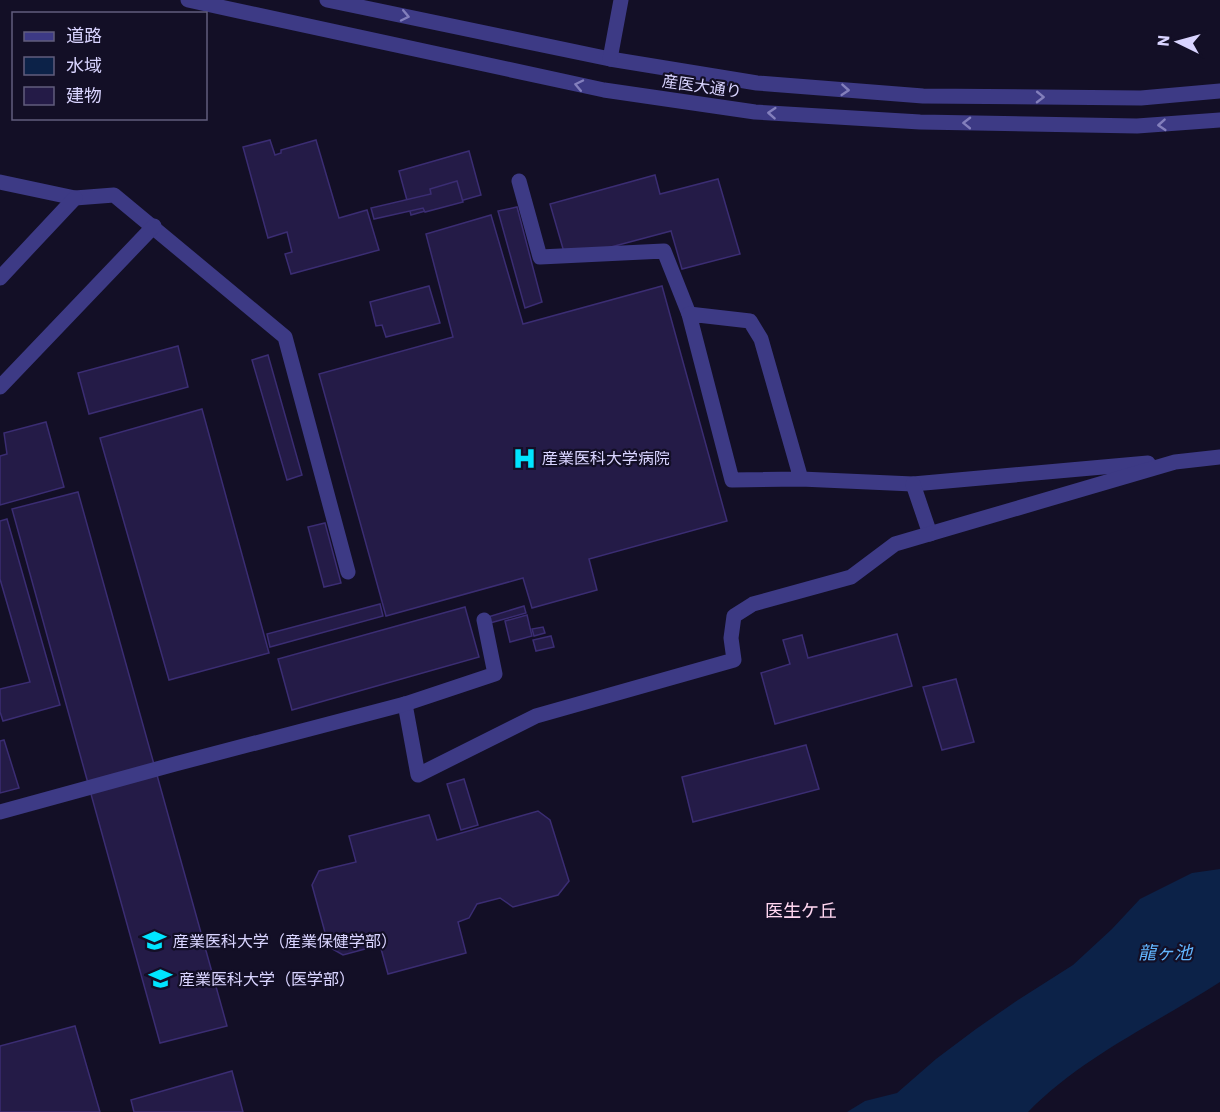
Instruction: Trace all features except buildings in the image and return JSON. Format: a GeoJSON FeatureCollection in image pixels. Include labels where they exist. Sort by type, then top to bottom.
{"type":"FeatureCollection","features":[{"type":"Feature","properties":{"kind":"street","name":"産医大通り"},"geometry":{"type":"LineString","coordinates":[[188,0],[604,90],[755,112],[920,122],[1137,126],[1220,120]]}},
{"type":"Feature","properties":{"kind":"street","name":"産医大通り"},"geometry":{"type":"LineString","coordinates":[[327,0],[610,59],[757,83],[923,96],[1141,98],[1220,91]]}},
{"type":"Feature","properties":{"kind":"street"},"geometry":{"type":"LineString","coordinates":[[610,59],[621,0]]}},
{"type":"Feature","properties":{"kind":"street"},"geometry":{"type":"LineString","coordinates":[[0,182],[75,198],[114,195],[285,337],[348,572]]}},
{"type":"Feature","properties":{"kind":"street"},"geometry":{"type":"LineString","coordinates":[[519,182],[540,257],[664,251],[689,314],[732,480],[801,479],[913,484],[1220,457]]}},
{"type":"Feature","properties":{"kind":"street"},"geometry":{"type":"LineString","coordinates":[[0,278],[75,198]]}},
{"type":"Feature","properties":{"kind":"street"},"geometry":{"type":"LineString","coordinates":[[0,387],[154,226]]}},
{"type":"Feature","properties":{"kind":"street"},"geometry":{"type":"LineString","coordinates":[[689,314],[750,321],[761,339],[801,479]]}},
{"type":"Feature","properties":{"kind":"street"},"geometry":{"type":"LineString","coordinates":[[405,704],[418,775],[536,716],[734,660],[731,638],[734,616],[753,604],[851,577],[895,544],[1175,462]]}},
{"type":"Feature","properties":{"kind":"street"},"geometry":{"type":"LineString","coordinates":[[913,484],[930,534]]}},
{"type":"Feature","properties":{"kind":"street"},"geometry":{"type":"LineString","coordinates":[[0,812],[405,704],[495,674],[484,620]]}},
{"type":"Feature","properties":{"kind":"water","name":"龍ヶ池"},"geometry":{"type":"Polygon","coordinates":[[[1220,869],[1220,982],[1096,1057],[1049,1092],[1028,1112],[847,1112],[865,1101],[897,1093],[936,1059],[976,1029],[1073,965],[1140,899],[1192,873],[1220,869]]]}},
{"type":"Feature","properties":{"kind":"place","name":"産業医科大学病院"},"geometry":{"type":"Point","coordinates":[524,458]}},
{"type":"Feature","properties":{"kind":"place","name":"産業医科大学（産業保健学部）"},"geometry":{"type":"Point","coordinates":[155,941]}},
{"type":"Feature","properties":{"kind":"place","name":"産業医科大学（医学部）"},"geometry":{"type":"Point","coordinates":[161,979]}},
{"type":"Feature","properties":{"kind":"district","name":"医生ケ丘"},"geometry":{"type":"Point","coordinates":[801,910]}}]}
